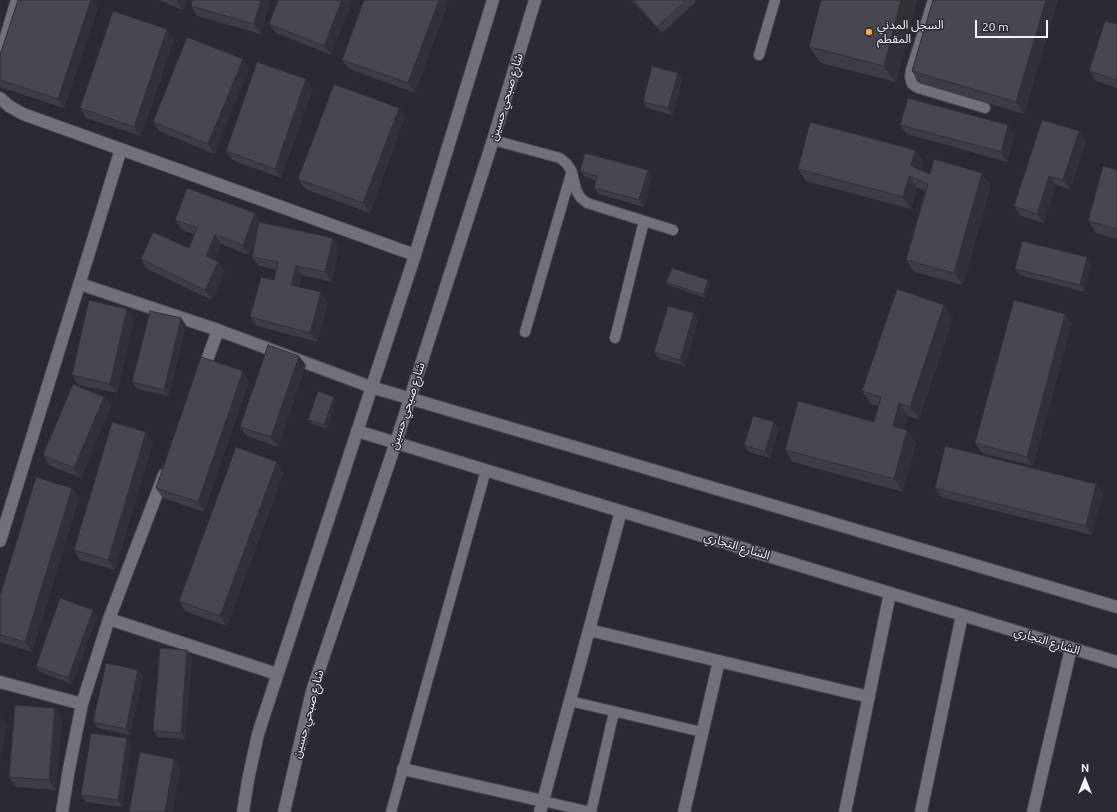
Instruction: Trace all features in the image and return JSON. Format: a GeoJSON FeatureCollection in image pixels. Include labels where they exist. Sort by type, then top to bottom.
{"type":"FeatureCollection","features":[{"type":"Feature","properties":{"kind":"street"},"geometry":{"type":"LineString","coordinates":[[0,57],[16,0]]}},
{"type":"Feature","properties":{"kind":"street"},"geometry":{"type":"LineString","coordinates":[[243,812],[258,734],[415,255],[493,0]]}},
{"type":"Feature","properties":{"kind":"street","name":"شارع صبحي حسين"},"geometry":{"type":"LineString","coordinates":[[284,812],[288,788],[312,691],[396,442],[493,140],[535,0]]}},
{"type":"Feature","properties":{"kind":"street"},"geometry":{"type":"LineString","coordinates":[[0,98],[9,106],[23,114],[415,255]]}},
{"type":"Feature","properties":{"kind":"street"},"geometry":{"type":"LineString","coordinates":[[0,541],[121,149]]}},
{"type":"Feature","properties":{"kind":"street"},"geometry":{"type":"LineString","coordinates":[[80,284],[218,330],[371,387],[1117,607]]}},
{"type":"Feature","properties":{"kind":"street"},"geometry":{"type":"LineString","coordinates":[[198,382],[218,330]]}},
{"type":"Feature","properties":{"kind":"street","name":"الشارع التجاري"},"geometry":{"type":"LineString","coordinates":[[357,430],[1117,662]]}},
{"type":"Feature","properties":{"kind":"street"},"geometry":{"type":"LineString","coordinates":[[62,812],[82,704],[110,619],[168,463]]}},
{"type":"Feature","properties":{"kind":"street"},"geometry":{"type":"LineString","coordinates":[[403,769],[542,806],[621,511]]}},
{"type":"Feature","properties":{"kind":"street"},"geometry":{"type":"LineString","coordinates":[[845,812],[890,593]]}},
{"type":"Feature","properties":{"kind":"street"},"geometry":{"type":"LineString","coordinates":[[921,812],[962,615]]}},
{"type":"Feature","properties":{"kind":"street"},"geometry":{"type":"LineString","coordinates":[[110,619],[277,674]]}},
{"type":"Feature","properties":{"kind":"street"},"geometry":{"type":"LineString","coordinates":[[589,630],[869,697]]}},
{"type":"Feature","properties":{"kind":"street"},"geometry":{"type":"LineString","coordinates":[[1033,812],[1071,648]]}},
{"type":"Feature","properties":{"kind":"street"},"geometry":{"type":"LineString","coordinates":[[684,812],[719,661]]}},
{"type":"Feature","properties":{"kind":"street"},"geometry":{"type":"LineString","coordinates":[[0,682],[82,704]]}},
{"type":"Feature","properties":{"kind":"lane"},"geometry":{"type":"LineString","coordinates":[[760,55],[775,0]]}},
{"type":"Feature","properties":{"kind":"lane"},"geometry":{"type":"LineString","coordinates":[[933,0],[911,70],[910,77],[912,84],[918,88],[985,108]]}},
{"type":"Feature","properties":{"kind":"lane"},"geometry":{"type":"LineString","coordinates":[[493,140],[560,158],[567,164],[572,172],[576,190],[580,197],[587,203],[673,230]]}},
{"type":"Feature","properties":{"kind":"lane"},"geometry":{"type":"LineString","coordinates":[[525,332],[572,172]]}},
{"type":"Feature","properties":{"kind":"lane"},"geometry":{"type":"LineString","coordinates":[[615,338],[644,221]]}},
{"type":"Feature","properties":{"kind":"lane"},"geometry":{"type":"LineString","coordinates":[[391,812],[486,470]]}},
{"type":"Feature","properties":{"kind":"lane"},"geometry":{"type":"LineString","coordinates":[[570,702],[702,732]]}},
{"type":"Feature","properties":{"kind":"lane"},"geometry":{"type":"LineString","coordinates":[[542,806],[591,812],[614,712]]}},
{"type":"Feature","properties":{"kind":"building"},"geometry":{"type":"Polygon","coordinates":[[[18,0],[91,0],[58,99],[0,80],[0,55],[18,0]]]}},
{"type":"Feature","properties":{"kind":"building"},"geometry":{"type":"Polygon","coordinates":[[[192,0],[261,0],[254,24],[191,6],[192,0]]]}},
{"type":"Feature","properties":{"kind":"building"},"geometry":{"type":"Polygon","coordinates":[[[278,0],[342,0],[324,46],[269,24],[278,0]]]}},
{"type":"Feature","properties":{"kind":"building"},"geometry":{"type":"Polygon","coordinates":[[[364,0],[439,0],[408,83],[342,60],[364,0]]]}},
{"type":"Feature","properties":{"kind":"building"},"geometry":{"type":"Polygon","coordinates":[[[633,0],[687,0],[657,27],[633,0]]]}},
{"type":"Feature","properties":{"kind":"building","name":"السجل المدني المقطم"},"geometry":{"type":"Polygon","coordinates":[[[821,0],[901,0],[884,66],[809,47],[821,0]]]}},
{"type":"Feature","properties":{"kind":"building"},"geometry":{"type":"Polygon","coordinates":[[[933,0],[1046,0],[1016,102],[912,71],[933,0]]]}},
{"type":"Feature","properties":{"kind":"building"},"geometry":{"type":"Polygon","coordinates":[[[113,11],[167,29],[134,127],[80,108],[113,11]]]}},
{"type":"Feature","properties":{"kind":"building"},"geometry":{"type":"Polygon","coordinates":[[[1105,21],[1117,24],[1117,80],[1089,71],[1105,21]]]}},
{"type":"Feature","properties":{"kind":"building"},"geometry":{"type":"Polygon","coordinates":[[[187,37],[243,59],[208,144],[153,122],[187,37]]]}},
{"type":"Feature","properties":{"kind":"building"},"geometry":{"type":"Polygon","coordinates":[[[257,62],[306,79],[275,169],[226,151],[257,62]]]}},
{"type":"Feature","properties":{"kind":"building"},"geometry":{"type":"Polygon","coordinates":[[[652,66],[678,73],[668,108],[643,102],[652,66]]]}},
{"type":"Feature","properties":{"kind":"building"},"geometry":{"type":"Polygon","coordinates":[[[334,84],[399,108],[363,203],[298,179],[334,84]]]}},
{"type":"Feature","properties":{"kind":"building"},"geometry":{"type":"Polygon","coordinates":[[[908,98],[1008,125],[1001,152],[900,125],[908,98]]]}},
{"type":"Feature","properties":{"kind":"building"},"geometry":{"type":"Polygon","coordinates":[[[1042,120],[1079,131],[1063,180],[1049,176],[1037,214],[1014,206],[1042,120]]]}},
{"type":"Feature","properties":{"kind":"building"},"geometry":{"type":"Polygon","coordinates":[[[810,122],[915,150],[911,166],[930,174],[934,159],[982,173],[954,273],[906,260],[928,184],[909,176],[903,197],[798,169],[810,122]]]}},
{"type":"Feature","properties":{"kind":"building"},"geometry":{"type":"Polygon","coordinates":[[[585,153],[648,170],[639,200],[594,188],[597,176],[580,171],[585,153]]]}},
{"type":"Feature","properties":{"kind":"building"},"geometry":{"type":"Polygon","coordinates":[[[1103,166],[1117,170],[1117,229],[1088,221],[1103,166]]]}},
{"type":"Feature","properties":{"kind":"building"},"geometry":{"type":"Polygon","coordinates":[[[187,188],[255,213],[243,245],[215,235],[206,256],[218,262],[205,290],[141,259],[153,232],[189,248],[197,228],[175,220],[187,188]]]}},
{"type":"Feature","properties":{"kind":"building"},"geometry":{"type":"Polygon","coordinates":[[[259,222],[333,238],[325,272],[296,266],[291,285],[321,292],[310,333],[250,317],[261,277],[274,280],[278,262],[252,257],[259,222]]]}},
{"type":"Feature","properties":{"kind":"building"},"geometry":{"type":"Polygon","coordinates":[[[1022,241],[1087,257],[1080,285],[1015,269],[1022,241]]]}},
{"type":"Feature","properties":{"kind":"building"},"geometry":{"type":"Polygon","coordinates":[[[672,268],[708,280],[703,295],[666,282],[672,268]]]}},
{"type":"Feature","properties":{"kind":"building"},"geometry":{"type":"Polygon","coordinates":[[[897,289],[944,305],[910,407],[899,403],[893,426],[907,430],[894,479],[785,450],[798,401],[874,422],[881,397],[862,391],[897,289]]]}},
{"type":"Feature","properties":{"kind":"building"},"geometry":{"type":"Polygon","coordinates":[[[89,300],[127,309],[110,384],[72,375],[89,300]]]}},
{"type":"Feature","properties":{"kind":"building"},"geometry":{"type":"Polygon","coordinates":[[[1014,300],[1065,314],[1027,457],[975,443],[1014,300]]]}},
{"type":"Feature","properties":{"kind":"building"},"geometry":{"type":"Polygon","coordinates":[[[668,306],[694,313],[680,360],[654,352],[668,306]]]}},
{"type":"Feature","properties":{"kind":"building"},"geometry":{"type":"Polygon","coordinates":[[[150,311],[181,318],[164,390],[132,382],[150,311]]]}},
{"type":"Feature","properties":{"kind":"building"},"geometry":{"type":"Polygon","coordinates":[[[268,345],[299,356],[271,437],[240,427],[268,345]]]}},
{"type":"Feature","properties":{"kind":"building"},"geometry":{"type":"Polygon","coordinates":[[[201,357],[243,371],[198,502],[156,488],[201,357]]]}},
{"type":"Feature","properties":{"kind":"building"},"geometry":{"type":"Polygon","coordinates":[[[73,384],[104,397],[74,468],[43,455],[73,384]]]}},
{"type":"Feature","properties":{"kind":"building"},"geometry":{"type":"Polygon","coordinates":[[[318,391],[334,397],[324,425],[308,420],[318,391]]]}},
{"type":"Feature","properties":{"kind":"building"},"geometry":{"type":"Polygon","coordinates":[[[753,416],[774,422],[765,452],[744,445],[753,416]]]}},
{"type":"Feature","properties":{"kind":"building"},"geometry":{"type":"Polygon","coordinates":[[[112,422],[146,432],[108,560],[74,550],[112,422]]]}},
{"type":"Feature","properties":{"kind":"building"},"geometry":{"type":"Polygon","coordinates":[[[945,446],[1096,484],[1086,526],[935,488],[945,446]]]}},
{"type":"Feature","properties":{"kind":"building"},"geometry":{"type":"Polygon","coordinates":[[[236,447],[277,462],[220,616],[179,601],[236,447]]]}},
{"type":"Feature","properties":{"kind":"building"},"geometry":{"type":"Polygon","coordinates":[[[36,477],[72,488],[25,642],[0,635],[0,596],[36,477]]]}},
{"type":"Feature","properties":{"kind":"building"},"geometry":{"type":"Polygon","coordinates":[[[60,598],[93,610],[68,678],[36,666],[60,598]]]}},
{"type":"Feature","properties":{"kind":"building"},"geometry":{"type":"Polygon","coordinates":[[[160,648],[187,650],[181,733],[153,731],[160,648]]]}},
{"type":"Feature","properties":{"kind":"building"},"geometry":{"type":"Polygon","coordinates":[[[106,663],[138,670],[126,729],[93,722],[106,663]]]}},
{"type":"Feature","properties":{"kind":"building"},"geometry":{"type":"Polygon","coordinates":[[[15,705],[55,708],[49,780],[9,777],[15,705]]]}},
{"type":"Feature","properties":{"kind":"building"},"geometry":{"type":"Polygon","coordinates":[[[91,733],[127,738],[118,800],[81,795],[91,733]]]}},
{"type":"Feature","properties":{"kind":"building"},"geometry":{"type":"Polygon","coordinates":[[[140,752],[174,759],[165,812],[129,812],[140,752]]]}},
{"type":"Feature","properties":{"kind":"place","name":"السجل المدني المقطم"},"geometry":{"type":"Point","coordinates":[869,32]}}]}
